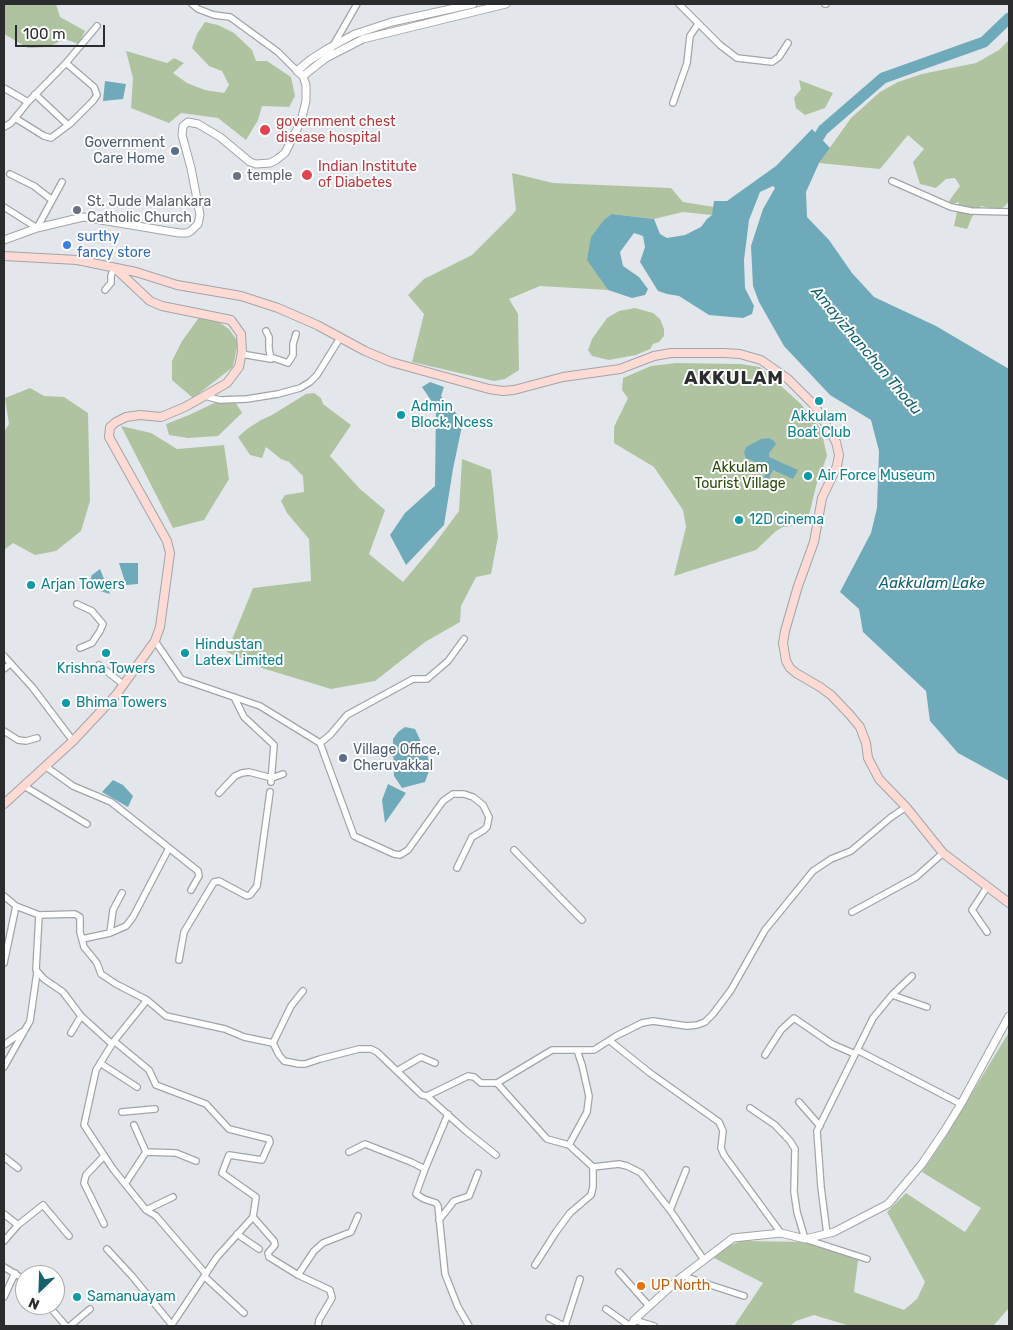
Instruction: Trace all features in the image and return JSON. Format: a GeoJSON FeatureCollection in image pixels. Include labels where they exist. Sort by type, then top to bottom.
{"type":"FeatureCollection","features":[{"type":"Feature","properties":{"kind":"main road"},"geometry":{"type":"LineString","coordinates":[[4,256],[77,260],[136,272],[177,286],[254,299],[317,325],[365,351],[391,362],[503,391],[563,377],[620,369],[654,356],[671,353],[740,354],[761,360],[788,379],[815,406],[836,442],[839,456],[822,498],[814,542],[798,586],[785,631],[783,643],[786,661],[796,673],[831,695],[860,727],[866,743],[868,758],[879,779],[906,807],[943,853],[1009,904]]}},
{"type":"Feature","properties":{"kind":"main road"},"geometry":{"type":"LineString","coordinates":[[4,804],[73,741],[124,685],[155,641],[160,627],[170,553],[167,541],[109,436],[110,428],[116,422],[126,417],[140,415],[161,417],[205,396],[227,383],[239,367],[242,354],[241,334],[231,320],[150,301],[114,267]]}},
{"type":"Feature","properties":{"kind":"street"},"geometry":{"type":"LineString","coordinates":[[4,240],[37,228],[83,217],[179,232],[187,233],[191,231],[198,224],[200,215],[182,134],[183,126],[188,122],[198,124],[220,137],[250,162],[256,164],[270,163],[286,153],[301,121],[306,92],[303,76],[278,52],[230,17],[214,16],[198,9],[192,4]]}},
{"type":"Feature","properties":{"kind":"street"},"geometry":{"type":"LineString","coordinates":[[326,58],[357,4]]}},
{"type":"Feature","properties":{"kind":"street"},"geometry":{"type":"LineString","coordinates":[[297,70],[333,45],[355,34],[392,22],[473,4]]}},
{"type":"Feature","properties":{"kind":"street"},"geometry":{"type":"LineString","coordinates":[[303,76],[326,58],[363,39],[506,4]]}},
{"type":"Feature","properties":{"kind":"street"},"geometry":{"type":"LineString","coordinates":[[679,4],[733,56],[744,60],[772,62],[779,58],[788,43]]}},
{"type":"Feature","properties":{"kind":"street"},"geometry":{"type":"LineString","coordinates":[[674,103],[687,63],[690,36],[698,24]]}},
{"type":"Feature","properties":{"kind":"street"},"geometry":{"type":"LineString","coordinates":[[4,127],[66,63],[97,26]]}},
{"type":"Feature","properties":{"kind":"street"},"geometry":{"type":"LineString","coordinates":[[14,118],[44,136],[51,138],[94,101],[97,95],[94,87],[66,63]]}},
{"type":"Feature","properties":{"kind":"street"},"geometry":{"type":"LineString","coordinates":[[4,88],[28,102]]}},
{"type":"Feature","properties":{"kind":"street"},"geometry":{"type":"LineString","coordinates":[[35,94],[68,125]]}},
{"type":"Feature","properties":{"kind":"street"},"geometry":{"type":"LineString","coordinates":[[10,174],[34,186],[52,200]]}},
{"type":"Feature","properties":{"kind":"street"},"geometry":{"type":"LineString","coordinates":[[892,181],[951,207],[971,211],[1009,212]]}},
{"type":"Feature","properties":{"kind":"street"},"geometry":{"type":"LineString","coordinates":[[37,228],[62,182]]}},
{"type":"Feature","properties":{"kind":"street"},"geometry":{"type":"LineString","coordinates":[[4,207],[37,228]]}},
{"type":"Feature","properties":{"kind":"street"},"geometry":{"type":"LineString","coordinates":[[105,290],[111,282],[114,267]]}},
{"type":"Feature","properties":{"kind":"street"},"geometry":{"type":"LineString","coordinates":[[266,331],[269,337],[271,357]]}},
{"type":"Feature","properties":{"kind":"street"},"geometry":{"type":"LineString","coordinates":[[271,357],[288,363],[293,355],[293,344],[296,334]]}},
{"type":"Feature","properties":{"kind":"street"},"geometry":{"type":"LineString","coordinates":[[205,396],[220,400],[247,399],[300,388],[317,375],[340,338]]}},
{"type":"Feature","properties":{"kind":"street"},"geometry":{"type":"LineString","coordinates":[[242,354],[272,360],[271,357]]}},
{"type":"Feature","properties":{"kind":"street"},"geometry":{"type":"LineString","coordinates":[[77,604],[92,611],[103,624],[92,643],[80,648]]}},
{"type":"Feature","properties":{"kind":"street"},"geometry":{"type":"LineString","coordinates":[[320,744],[347,715],[386,692],[413,679],[427,679],[448,661],[464,640]]}},
{"type":"Feature","properties":{"kind":"street"},"geometry":{"type":"LineString","coordinates":[[155,641],[181,679],[260,706],[320,744],[352,833],[358,839],[400,855],[408,850],[443,801],[453,794],[459,793],[473,797],[483,805],[489,817],[487,827],[472,837],[457,868]]}},
{"type":"Feature","properties":{"kind":"street"},"geometry":{"type":"LineString","coordinates":[[4,656],[33,688],[73,741]]}},
{"type":"Feature","properties":{"kind":"street"},"geometry":{"type":"LineString","coordinates":[[4,669],[10,664]]}},
{"type":"Feature","properties":{"kind":"street"},"geometry":{"type":"LineString","coordinates":[[99,664],[124,685]]}},
{"type":"Feature","properties":{"kind":"street"},"geometry":{"type":"LineString","coordinates":[[234,697],[244,717],[274,745],[271,780]]}},
{"type":"Feature","properties":{"kind":"street"},"geometry":{"type":"LineString","coordinates":[[4,731],[18,740],[26,741],[38,738]]}},
{"type":"Feature","properties":{"kind":"street"},"geometry":{"type":"LineString","coordinates":[[46,766],[73,786],[111,802],[198,871],[199,876],[192,890]]}},
{"type":"Feature","properties":{"kind":"street"},"geometry":{"type":"LineString","coordinates":[[219,793],[235,776],[242,772],[249,772],[271,780],[283,774]]}},
{"type":"Feature","properties":{"kind":"street"},"geometry":{"type":"LineString","coordinates":[[24,786],[87,824]]}},
{"type":"Feature","properties":{"kind":"street"},"geometry":{"type":"LineString","coordinates":[[179,960],[184,932],[214,882],[219,881],[247,896],[257,886],[270,792]]}},
{"type":"Feature","properties":{"kind":"street"},"geometry":{"type":"LineString","coordinates":[[427,1096],[468,1076],[474,1077],[481,1083],[497,1083],[552,1050],[594,1050],[630,1029],[653,1021],[687,1026],[705,1022],[731,990],[765,930],[813,870],[831,859],[851,851],[906,807]]}},
{"type":"Feature","properties":{"kind":"street"},"geometry":{"type":"LineString","coordinates":[[82,939],[110,933],[123,928],[130,922],[169,848]]}},
{"type":"Feature","properties":{"kind":"street"},"geometry":{"type":"LineString","coordinates":[[514,850],[582,920]]}},
{"type":"Feature","properties":{"kind":"street"},"geometry":{"type":"LineString","coordinates":[[852,912],[916,877],[943,853]]}},
{"type":"Feature","properties":{"kind":"street"},"geometry":{"type":"LineString","coordinates":[[986,887],[972,910],[986,932]]}},
{"type":"Feature","properties":{"kind":"street"},"geometry":{"type":"LineString","coordinates":[[110,933],[113,910],[122,893]]}},
{"type":"Feature","properties":{"kind":"street"},"geometry":{"type":"LineString","coordinates":[[4,896],[16,906],[39,915],[75,914],[80,917],[80,932],[84,947],[101,974],[147,1000],[166,1016],[225,1029],[244,1037],[273,1043]]}},
{"type":"Feature","properties":{"kind":"street"},"geometry":{"type":"LineString","coordinates":[[4,962],[16,906]]}},
{"type":"Feature","properties":{"kind":"street"},"geometry":{"type":"LineString","coordinates":[[4,1067],[31,1018],[37,972],[39,915]]}},
{"type":"Feature","properties":{"kind":"street"},"geometry":{"type":"LineString","coordinates":[[37,972],[62,992],[81,1016],[149,1070],[156,1085],[206,1104],[229,1129],[269,1139],[270,1142],[262,1160],[228,1155],[222,1173],[256,1197],[253,1217],[217,1257],[172,1326],[138,1283],[107,1250]]}},
{"type":"Feature","properties":{"kind":"street"},"geometry":{"type":"LineString","coordinates":[[827,1234],[820,1187],[817,1131],[873,1018],[912,976]]}},
{"type":"Feature","properties":{"kind":"street"},"geometry":{"type":"LineString","coordinates":[[273,1043],[291,1006],[303,991]]}},
{"type":"Feature","properties":{"kind":"street"},"geometry":{"type":"LineString","coordinates":[[892,996],[927,1007]]}},
{"type":"Feature","properties":{"kind":"street"},"geometry":{"type":"LineString","coordinates":[[147,1000],[113,1042],[100,1062],[96,1070],[84,1125],[104,1156],[146,1210],[156,1216],[206,1276],[244,1313]]}},
{"type":"Feature","properties":{"kind":"street"},"geometry":{"type":"LineString","coordinates":[[71,1032],[81,1016]]}},
{"type":"Feature","properties":{"kind":"street"},"geometry":{"type":"LineString","coordinates":[[806,1239],[834,1232],[888,1204],[922,1164],[961,1104],[1009,1016]]}},
{"type":"Feature","properties":{"kind":"street"},"geometry":{"type":"LineString","coordinates":[[765,1055],[780,1030],[794,1018],[832,1044],[856,1052],[961,1104]]}},
{"type":"Feature","properties":{"kind":"street"},"geometry":{"type":"LineString","coordinates":[[4,1045],[25,1030]]}},
{"type":"Feature","properties":{"kind":"street"},"geometry":{"type":"LineString","coordinates":[[610,1040],[640,1065],[719,1122],[723,1130],[721,1148],[724,1154],[781,1232]]}},
{"type":"Feature","properties":{"kind":"street"},"geometry":{"type":"LineString","coordinates":[[273,1043],[284,1061],[299,1064],[359,1049],[371,1049],[377,1052],[422,1095],[427,1096],[496,1155]]}},
{"type":"Feature","properties":{"kind":"street"},"geometry":{"type":"LineString","coordinates":[[569,1146],[587,1112],[589,1096],[577,1050]]}},
{"type":"Feature","properties":{"kind":"street"},"geometry":{"type":"LineString","coordinates":[[397,1072],[421,1057],[435,1063]]}},
{"type":"Feature","properties":{"kind":"street"},"geometry":{"type":"LineString","coordinates":[[100,1062],[137,1087]]}},
{"type":"Feature","properties":{"kind":"street"},"geometry":{"type":"LineString","coordinates":[[497,1083],[548,1139],[569,1146],[593,1167],[619,1164],[634,1168],[641,1173],[670,1210],[704,1260]]}},
{"type":"Feature","properties":{"kind":"street"},"geometry":{"type":"LineString","coordinates":[[799,1102],[820,1126]]}},
{"type":"Feature","properties":{"kind":"street"},"geometry":{"type":"LineString","coordinates":[[750,1108],[775,1125],[790,1140],[795,1149],[794,1192],[797,1212],[806,1239]]}},
{"type":"Feature","properties":{"kind":"street"},"geometry":{"type":"LineString","coordinates":[[122,1112],[155,1109]]}},
{"type":"Feature","properties":{"kind":"street"},"geometry":{"type":"LineString","coordinates":[[448,1114],[424,1169],[416,1194],[436,1203],[445,1274],[458,1307],[469,1326]]}},
{"type":"Feature","properties":{"kind":"street"},"geometry":{"type":"LineString","coordinates":[[134,1125],[146,1152]]}},
{"type":"Feature","properties":{"kind":"street"},"geometry":{"type":"LineString","coordinates":[[349,1152],[365,1144],[412,1162],[424,1169]]}},
{"type":"Feature","properties":{"kind":"street"},"geometry":{"type":"LineString","coordinates":[[125,1184],[146,1152]]}},
{"type":"Feature","properties":{"kind":"street"},"geometry":{"type":"LineString","coordinates":[[146,1152],[176,1153],[196,1161]]}},
{"type":"Feature","properties":{"kind":"street"},"geometry":{"type":"LineString","coordinates":[[104,1156],[86,1175],[84,1183],[104,1224]]}},
{"type":"Feature","properties":{"kind":"street"},"geometry":{"type":"LineString","coordinates":[[4,1157],[18,1168]]}},
{"type":"Feature","properties":{"kind":"street"},"geometry":{"type":"LineString","coordinates":[[535,1265],[574,1208],[590,1195],[593,1187],[593,1167]]}},
{"type":"Feature","properties":{"kind":"street"},"geometry":{"type":"LineString","coordinates":[[670,1210],[686,1170]]}},
{"type":"Feature","properties":{"kind":"street"},"geometry":{"type":"LineString","coordinates":[[439,1220],[454,1201],[469,1196],[478,1173]]}},
{"type":"Feature","properties":{"kind":"street"},"geometry":{"type":"LineString","coordinates":[[146,1210],[173,1197]]}},
{"type":"Feature","properties":{"kind":"street"},"geometry":{"type":"LineString","coordinates":[[4,1241],[18,1225],[44,1205],[69,1236]]}},
{"type":"Feature","properties":{"kind":"street"},"geometry":{"type":"LineString","coordinates":[[4,1214],[18,1225]]}},
{"type":"Feature","properties":{"kind":"street"},"geometry":{"type":"LineString","coordinates":[[298,1275],[314,1251],[323,1243],[351,1232],[358,1216]]}},
{"type":"Feature","properties":{"kind":"street"},"geometry":{"type":"LineString","coordinates":[[253,1217],[274,1241],[275,1245],[268,1253],[268,1257],[298,1275],[330,1290],[332,1298],[318,1320],[318,1326]]}},
{"type":"Feature","properties":{"kind":"street"},"geometry":{"type":"LineString","coordinates":[[632,1324],[683,1276],[733,1238],[781,1232],[867,1260]]}},
{"type":"Feature","properties":{"kind":"street"},"geometry":{"type":"LineString","coordinates":[[237,1234],[259,1249]]}},
{"type":"Feature","properties":{"kind":"street"},"geometry":{"type":"LineString","coordinates":[[4,1267],[15,1272],[4,1297]]}},
{"type":"Feature","properties":{"kind":"street"},"geometry":{"type":"LineString","coordinates":[[619,1272],[649,1306]]}},
{"type":"Feature","properties":{"kind":"street"},"geometry":{"type":"LineString","coordinates":[[683,1276],[744,1296]]}},
{"type":"Feature","properties":{"kind":"street"},"geometry":{"type":"LineString","coordinates":[[549,1318],[564,1326],[580,1279]]}},
{"type":"Feature","properties":{"kind":"street"},"geometry":{"type":"LineString","coordinates":[[70,1326],[90,1309]]}},
{"type":"Feature","properties":{"kind":"street"},"geometry":{"type":"LineString","coordinates":[[606,1309],[632,1324],[654,1326]]}},
{"type":"Feature","properties":{"kind":"street"},"geometry":{"type":"LineString","coordinates":[[57,1315],[66,1326]]}},
{"type":"Feature","properties":{"kind":"green space"},"geometry":{"type":"Polygon","coordinates":[[[4,4],[56,4],[60,17],[85,31],[79,44],[64,39],[49,47],[28,48],[4,34],[4,4]]]}},
{"type":"Feature","properties":{"kind":"green space"},"geometry":{"type":"Polygon","coordinates":[[[205,22],[218,25],[234,33],[252,50],[256,61],[267,61],[291,77],[295,96],[289,107],[262,106],[258,120],[246,140],[218,118],[181,113],[169,123],[131,108],[133,78],[126,51],[167,63],[174,58],[184,63],[173,73],[187,83],[205,90],[224,93],[229,85],[222,71],[209,66],[192,48],[197,34],[205,22]]]}},
{"type":"Feature","properties":{"kind":"green space"},"geometry":{"type":"Polygon","coordinates":[[[1009,40],[1009,201],[999,210],[981,206],[972,217],[967,229],[954,226],[959,202],[952,204],[949,201],[960,186],[955,178],[946,179],[936,188],[920,184],[913,162],[924,149],[908,135],[880,169],[819,163],[851,118],[880,92],[898,82],[922,74],[976,63],[999,50],[1009,40]]]}},
{"type":"Feature","properties":{"kind":"green space"},"geometry":{"type":"Polygon","coordinates":[[[799,80],[833,93],[825,108],[805,115],[796,108],[794,98],[801,89],[799,80]]]}},
{"type":"Feature","properties":{"kind":"green space"},"geometry":{"type":"Polygon","coordinates":[[[512,173],[553,183],[671,188],[683,202],[714,207],[712,215],[683,212],[654,219],[612,214],[587,259],[608,290],[540,286],[509,299],[518,314],[519,370],[505,379],[494,381],[412,362],[424,314],[408,295],[424,279],[472,255],[513,214],[516,210],[512,173]]]}},
{"type":"Feature","properties":{"kind":"green space"},"geometry":{"type":"Polygon","coordinates":[[[635,308],[653,313],[660,319],[664,329],[664,336],[659,342],[653,344],[650,349],[636,355],[609,360],[592,356],[588,350],[592,339],[607,318],[619,311],[635,308]]]}},
{"type":"Feature","properties":{"kind":"green space"},"geometry":{"type":"Polygon","coordinates":[[[201,315],[214,319],[229,329],[238,342],[233,367],[193,398],[172,380],[172,361],[182,341],[201,315]]]}},
{"type":"Feature","properties":{"kind":"green space","name":"Akkulam Tourist Village"},"geometry":{"type":"Polygon","coordinates":[[[676,363],[740,364],[760,367],[801,404],[821,429],[827,456],[816,486],[807,524],[783,527],[756,550],[674,576],[686,527],[683,510],[654,467],[614,443],[614,427],[628,398],[622,390],[623,378],[651,366],[676,363]]]}},
{"type":"Feature","properties":{"kind":"green space"},"geometry":{"type":"Polygon","coordinates":[[[30,388],[44,396],[64,397],[88,413],[90,501],[81,531],[56,551],[35,555],[13,543],[4,550],[4,432],[9,424],[5,398],[30,388]]]}},
{"type":"Feature","properties":{"kind":"green space"},"geometry":{"type":"Polygon","coordinates":[[[314,393],[321,398],[323,404],[351,425],[330,456],[360,489],[385,510],[369,554],[403,582],[459,511],[462,459],[491,470],[498,537],[491,574],[476,577],[461,606],[460,622],[425,642],[375,681],[331,689],[262,668],[227,652],[253,588],[311,581],[309,539],[287,513],[281,501],[285,495],[304,492],[303,476],[289,462],[281,459],[266,447],[262,458],[250,455],[238,437],[261,420],[306,394],[314,393]]]}},
{"type":"Feature","properties":{"kind":"green space"},"geometry":{"type":"Polygon","coordinates":[[[231,395],[242,413],[218,436],[188,438],[169,435],[166,424],[231,395]]]}},
{"type":"Feature","properties":{"kind":"green space"},"geometry":{"type":"Polygon","coordinates":[[[121,426],[151,433],[177,449],[224,445],[229,479],[204,520],[173,528],[121,426]]]}},
{"type":"Feature","properties":{"kind":"green space"},"geometry":{"type":"Polygon","coordinates":[[[1009,1032],[1009,1308],[993,1326],[850,1326],[814,1315],[796,1321],[790,1326],[734,1326],[763,1283],[714,1258],[724,1248],[741,1241],[809,1242],[858,1260],[854,1292],[904,1310],[917,1299],[925,1282],[887,1212],[906,1193],[965,1232],[981,1208],[922,1172],[1009,1032]]]}},
{"type":"Feature","properties":{"kind":"water"},"geometry":{"type":"Polygon","coordinates":[[[105,81],[126,84],[123,99],[103,101],[105,81]]]}},
{"type":"Feature","properties":{"kind":"water","name":"Aakkulam Lake"},"geometry":{"type":"Polygon","coordinates":[[[812,129],[830,148],[819,163],[806,192],[807,217],[829,240],[852,273],[874,297],[936,326],[1009,369],[1009,781],[958,753],[930,721],[926,691],[863,632],[859,609],[840,592],[871,533],[877,508],[879,451],[871,420],[830,395],[784,346],[759,302],[753,286],[751,246],[763,209],[775,188],[773,186],[760,192],[749,220],[744,260],[745,288],[754,306],[752,314],[743,318],[709,315],[679,296],[658,291],[640,262],[645,247],[643,236],[634,233],[620,252],[623,266],[639,277],[648,289],[645,295],[632,298],[608,290],[587,260],[591,237],[604,220],[612,214],[654,219],[660,234],[667,238],[685,235],[701,227],[712,215],[714,201],[727,201],[776,166],[812,129]]]}},
{"type":"Feature","properties":{"kind":"water"},"geometry":{"type":"Polygon","coordinates":[[[430,382],[444,387],[441,396],[463,421],[444,525],[406,565],[390,535],[405,513],[435,486],[436,408],[422,387],[430,382]]]}},
{"type":"Feature","properties":{"kind":"water"},"geometry":{"type":"Polygon","coordinates":[[[769,438],[776,444],[769,453],[769,457],[798,470],[793,479],[773,470],[765,485],[761,483],[769,468],[746,458],[744,453],[746,447],[761,439],[769,438]]]}},
{"type":"Feature","properties":{"kind":"water"},"geometry":{"type":"Polygon","coordinates":[[[119,563],[138,563],[138,584],[126,585],[119,563]]]}},
{"type":"Feature","properties":{"kind":"water"},"geometry":{"type":"Polygon","coordinates":[[[100,569],[110,594],[87,587],[92,575],[100,569]]]}},
{"type":"Feature","properties":{"kind":"water"},"geometry":{"type":"Polygon","coordinates":[[[405,727],[415,729],[428,757],[430,768],[425,782],[402,788],[394,776],[393,739],[405,727]]]}},
{"type":"Feature","properties":{"kind":"water"},"geometry":{"type":"Polygon","coordinates":[[[113,780],[123,785],[133,796],[128,807],[102,792],[113,780]]]}},
{"type":"Feature","properties":{"kind":"water"},"geometry":{"type":"Polygon","coordinates":[[[388,784],[406,793],[385,823],[382,800],[388,784]]]}},
{"type":"Feature","properties":{"kind":"waterway","name":"Amayizhanchan Thodu"},"geometry":{"type":"LineString","coordinates":[[812,148],[823,130],[883,78],[984,42],[1009,18]]}},
{"type":"Feature","properties":{"kind":"place","name":"government chest disease hospital"},"geometry":{"type":"Point","coordinates":[265,130]}},
{"type":"Feature","properties":{"kind":"place","name":"Government Care Home"},"geometry":{"type":"Point","coordinates":[175,151]}},
{"type":"Feature","properties":{"kind":"place","name":"Indian Institute of Diabetes"},"geometry":{"type":"Point","coordinates":[307,175]}},
{"type":"Feature","properties":{"kind":"place","name":"temple"},"geometry":{"type":"Point","coordinates":[237,176]}},
{"type":"Feature","properties":{"kind":"place","name":"St. Jude Malankara Catholic Church"},"geometry":{"type":"Point","coordinates":[77,210]}},
{"type":"Feature","properties":{"kind":"place","name":"surthy fancy store"},"geometry":{"type":"Point","coordinates":[67,245]}},
{"type":"Feature","properties":{"kind":"place","name":"Akkulam Boat Club"},"geometry":{"type":"Point","coordinates":[819,401]}},
{"type":"Feature","properties":{"kind":"place","name":"Admin Block, Ncess"},"geometry":{"type":"Point","coordinates":[401,415]}},
{"type":"Feature","properties":{"kind":"place","name":"Air Force Museum"},"geometry":{"type":"Point","coordinates":[808,476]}},
{"type":"Feature","properties":{"kind":"place","name":"12D cinema"},"geometry":{"type":"Point","coordinates":[739,520]}},
{"type":"Feature","properties":{"kind":"place","name":"Arjan Towers"},"geometry":{"type":"Point","coordinates":[31,585]}},
{"type":"Feature","properties":{"kind":"place","name":"Krishna Towers"},"geometry":{"type":"Point","coordinates":[106,653]}},
{"type":"Feature","properties":{"kind":"place","name":"Hindustan Latex Limited"},"geometry":{"type":"Point","coordinates":[185,653]}},
{"type":"Feature","properties":{"kind":"place","name":"Bhima Towers"},"geometry":{"type":"Point","coordinates":[66,703]}},
{"type":"Feature","properties":{"kind":"place","name":"Village Office, Cheruvakkal"},"geometry":{"type":"Point","coordinates":[343,758]}},
{"type":"Feature","properties":{"kind":"place","name":"UP North"},"geometry":{"type":"Point","coordinates":[641,1286]}},
{"type":"Feature","properties":{"kind":"place","name":"Samanuayam"},"geometry":{"type":"Point","coordinates":[77,1297]}},
{"type":"Feature","properties":{"kind":"district","name":"AKKULAM"},"geometry":{"type":"Point","coordinates":[734,379]}}]}
